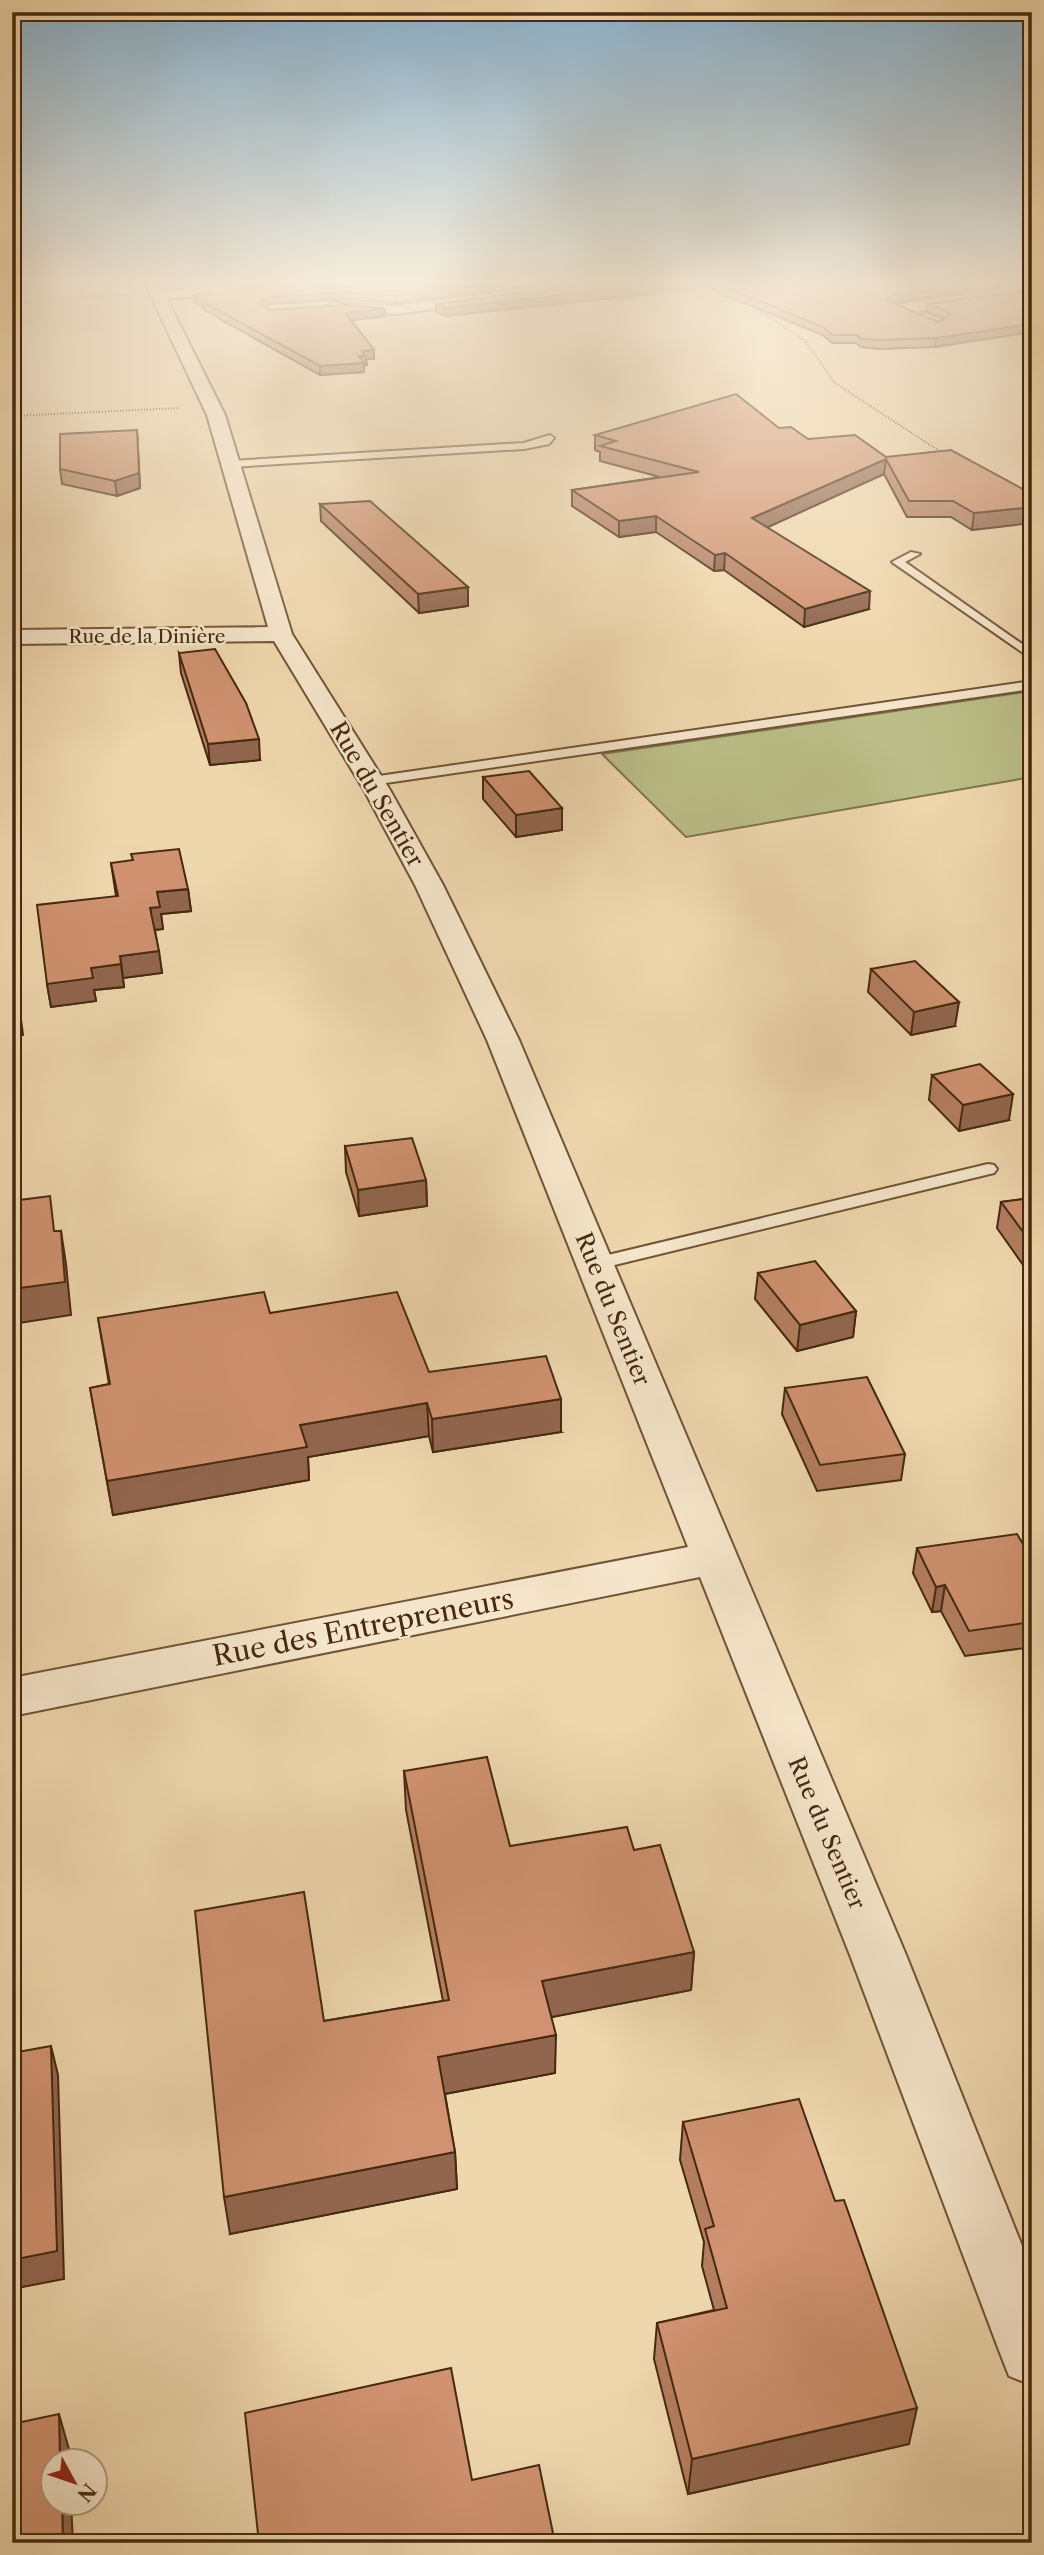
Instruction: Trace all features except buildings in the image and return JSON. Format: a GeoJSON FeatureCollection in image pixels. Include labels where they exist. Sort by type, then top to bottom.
{"type":"FeatureCollection","features":[{"type":"Feature","properties":{"kind":"street","name":"Rue du Sentier"},"geometry":{"type":"LineString","coordinates":[[211,405],[216,415],[281,634],[372,781],[429,885],[503,1040],[713,1558],[878,1955],[1032,2353]]}},
{"type":"Feature","properties":{"kind":"street","name":"Rue de la Dinière"},"geometry":{"type":"LineString","coordinates":[[12,637],[281,634]]}},
{"type":"Feature","properties":{"kind":"street","name":"Rue des Entrepreneurs"},"geometry":{"type":"LineString","coordinates":[[12,1698],[713,1558]]}},
{"type":"Feature","properties":{"kind":"lane"},"geometry":{"type":"LineString","coordinates":[[231,464],[524,446],[545,442],[550,438]]}},
{"type":"Feature","properties":{"kind":"lane"},"geometry":{"type":"LineString","coordinates":[[915,554],[897,562],[1032,656]]}},
{"type":"Feature","properties":{"kind":"lane"},"geometry":{"type":"LineString","coordinates":[[372,781],[1032,685]]}},
{"type":"Feature","properties":{"kind":"lane"},"geometry":{"type":"LineString","coordinates":[[594,1264],[988,1169]]}},
{"type":"Feature","properties":{"kind":"path"},"geometry":{"type":"LineString","coordinates":[[869,405],[946,455]]}},
{"type":"Feature","properties":{"kind":"path"},"geometry":{"type":"LineString","coordinates":[[12,416],[190,408]]}},
{"type":"Feature","properties":{"kind":"green space"},"geometry":{"type":"Polygon","coordinates":[[[1032,691],[1032,777],[686,837],[602,754],[1032,691]]]}}]}
